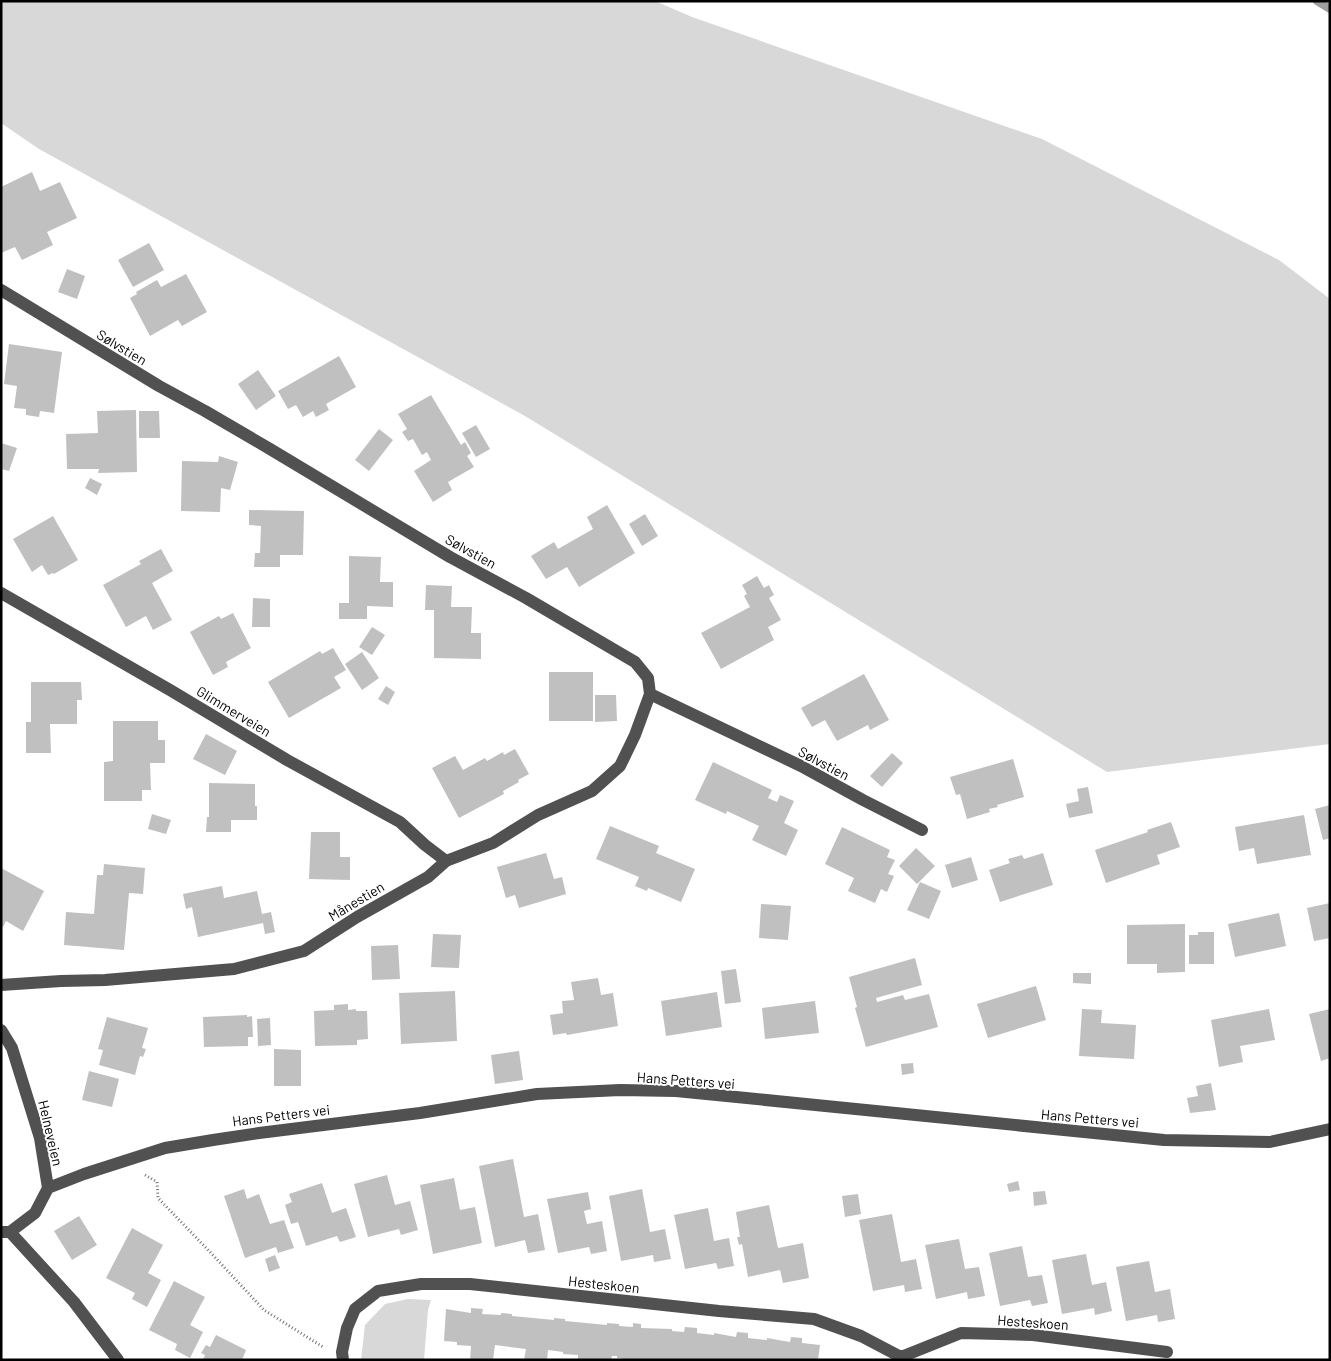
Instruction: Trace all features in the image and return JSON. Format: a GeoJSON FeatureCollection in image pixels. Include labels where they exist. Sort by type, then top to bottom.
{"type":"FeatureCollection","features":[{"type":"Feature","properties":{"kind":"street","name":"Sølvstien"},"geometry":{"type":"LineString","coordinates":[[1,290],[159,386],[270,449],[450,557],[526,598],[635,662],[648,678],[650,694],[801,766],[922,830]]}},
{"type":"Feature","properties":{"kind":"street","name":"Glimmerveien"},"geometry":{"type":"LineString","coordinates":[[1,593],[287,760],[400,822],[446,861]]}},
{"type":"Feature","properties":{"kind":"street","name":"Månestien"},"geometry":{"type":"LineString","coordinates":[[1,985],[105,980],[234,969],[304,951],[428,877],[446,861],[493,843],[538,815],[592,791],[620,766],[635,735],[650,694]]}},
{"type":"Feature","properties":{"kind":"street","name":"Helneveien"},"geometry":{"type":"LineString","coordinates":[[1,1030],[12,1048],[40,1138],[48,1188],[35,1213],[5,1232],[74,1302],[118,1360]]}},
{"type":"Feature","properties":{"kind":"street","name":"Hans Petters vei"},"geometry":{"type":"LineString","coordinates":[[48,1188],[102,1168],[174,1146],[259,1133],[420,1113],[537,1094],[676,1091],[1164,1140],[1270,1142],[1330,1128]]}},
{"type":"Feature","properties":{"kind":"street","name":"Hesteskoen"},"geometry":{"type":"LineString","coordinates":[[343,1360],[342,1352],[346,1328],[355,1309],[378,1291],[421,1284],[470,1284],[719,1311],[814,1319],[861,1336],[901,1358],[961,1333],[1033,1335],[1167,1352]]}},
{"type":"Feature","properties":{"kind":"path"},"geometry":{"type":"LineString","coordinates":[[142,1174],[157,1182],[158,1198],[264,1310],[330,1352]]}},
{"type":"Feature","properties":{"kind":"shaded area"},"geometry":{"type":"Polygon","coordinates":[[[1,1],[655,1],[692,17],[1042,139],[1279,260],[1330,299],[1330,744],[1107,772],[525,416],[39,149],[1,123],[1,1]]]}},
{"type":"Feature","properties":{"kind":"shaded area"},"geometry":{"type":"Polygon","coordinates":[[[408,1299],[431,1300],[428,1310],[424,1360],[361,1360],[365,1325],[385,1304],[408,1299]]]}},
{"type":"Feature","properties":{"kind":"building"},"geometry":{"type":"Polygon","coordinates":[[[32,172],[40,191],[60,182],[77,218],[47,232],[53,245],[22,260],[15,247],[1,253],[1,187],[32,172]]]}},
{"type":"Feature","properties":{"kind":"building"},"geometry":{"type":"Polygon","coordinates":[[[149,243],[164,270],[133,287],[118,260],[149,243]]]}},
{"type":"Feature","properties":{"kind":"building"},"geometry":{"type":"Polygon","coordinates":[[[67,269],[85,276],[77,299],[58,292],[67,269]]]}},
{"type":"Feature","properties":{"kind":"building"},"geometry":{"type":"Polygon","coordinates":[[[186,274],[207,312],[182,326],[178,320],[150,336],[130,298],[137,294],[136,292],[157,280],[161,287],[186,274]]]}},
{"type":"Feature","properties":{"kind":"building"},"geometry":{"type":"Polygon","coordinates":[[[9,344],[62,352],[54,413],[40,411],[39,417],[26,415],[26,409],[14,408],[17,386],[4,384],[9,344]]]}},
{"type":"Feature","properties":{"kind":"building"},"geometry":{"type":"Polygon","coordinates":[[[339,356],[356,387],[326,404],[329,410],[316,417],[313,411],[303,417],[296,405],[288,409],[278,391],[339,356]]]}},
{"type":"Feature","properties":{"kind":"building"},"geometry":{"type":"Polygon","coordinates":[[[258,370],[276,396],[256,410],[238,384],[258,370]]]}},
{"type":"Feature","properties":{"kind":"building"},"geometry":{"type":"Polygon","coordinates":[[[431,395],[461,445],[465,442],[471,453],[467,456],[474,467],[448,482],[452,490],[433,502],[414,471],[431,460],[427,452],[422,455],[413,439],[408,441],[402,432],[407,429],[398,414],[431,395]]]}},
{"type":"Feature","properties":{"kind":"building"},"geometry":{"type":"Polygon","coordinates":[[[136,410],[137,472],[98,473],[99,469],[67,469],[66,434],[98,433],[97,411],[136,410]]]}},
{"type":"Feature","properties":{"kind":"building"},"geometry":{"type":"Polygon","coordinates":[[[139,411],[159,411],[160,438],[139,438],[139,411]]]}},
{"type":"Feature","properties":{"kind":"building"},"geometry":{"type":"Polygon","coordinates":[[[476,425],[490,449],[476,457],[462,433],[476,425]]]}},
{"type":"Feature","properties":{"kind":"building"},"geometry":{"type":"Polygon","coordinates":[[[379,429],[393,440],[369,471],[355,460],[379,429]]]}},
{"type":"Feature","properties":{"kind":"building"},"geometry":{"type":"Polygon","coordinates":[[[1,443],[17,448],[9,471],[1,469],[1,443]]]}},
{"type":"Feature","properties":{"kind":"building"},"geometry":{"type":"Polygon","coordinates":[[[219,456],[238,462],[230,490],[221,488],[220,512],[181,511],[182,461],[218,462],[219,456]]]}},
{"type":"Feature","properties":{"kind":"building"},"geometry":{"type":"Polygon","coordinates":[[[90,478],[102,484],[97,495],[85,488],[90,478]]]}},
{"type":"Feature","properties":{"kind":"building"},"geometry":{"type":"Polygon","coordinates":[[[607,505],[635,553],[579,587],[567,567],[546,579],[531,556],[554,542],[558,549],[593,529],[587,517],[607,505]]]}},
{"type":"Feature","properties":{"kind":"building"},"geometry":{"type":"Polygon","coordinates":[[[249,510],[304,511],[303,555],[280,555],[280,567],[254,567],[255,553],[260,553],[261,526],[249,525],[249,510]]]}},
{"type":"Feature","properties":{"kind":"building"},"geometry":{"type":"Polygon","coordinates":[[[645,514],[658,536],[642,546],[629,524],[645,514]]]}},
{"type":"Feature","properties":{"kind":"building"},"geometry":{"type":"Polygon","coordinates":[[[53,516],[78,560],[54,574],[48,575],[42,565],[32,572],[13,539],[53,516]]]}},
{"type":"Feature","properties":{"kind":"building"},"geometry":{"type":"Polygon","coordinates":[[[161,549],[173,571],[152,583],[172,620],[153,630],[146,616],[126,627],[103,585],[141,564],[139,561],[161,549]]]}},
{"type":"Feature","properties":{"kind":"building"},"geometry":{"type":"Polygon","coordinates":[[[349,556],[381,557],[380,582],[393,582],[393,607],[367,606],[367,619],[339,619],[339,603],[349,603],[349,556]]]}},
{"type":"Feature","properties":{"kind":"building"},"geometry":{"type":"Polygon","coordinates":[[[757,576],[764,588],[769,585],[774,595],[769,598],[781,620],[768,627],[774,640],[721,669],[701,633],[750,607],[744,596],[747,594],[742,585],[757,576]]]}},
{"type":"Feature","properties":{"kind":"building"},"geometry":{"type":"Polygon","coordinates":[[[426,585],[452,586],[451,607],[472,607],[471,633],[481,633],[481,659],[434,658],[434,610],[425,610],[426,585]]]}},
{"type":"Feature","properties":{"kind":"building"},"geometry":{"type":"Polygon","coordinates":[[[253,598],[270,599],[270,627],[252,627],[253,598]]]}},
{"type":"Feature","properties":{"kind":"building"},"geometry":{"type":"Polygon","coordinates":[[[233,613],[251,648],[226,662],[228,667],[213,675],[190,632],[219,616],[221,619],[233,613]]]}},
{"type":"Feature","properties":{"kind":"building"},"geometry":{"type":"Polygon","coordinates":[[[372,627],[385,635],[372,655],[359,647],[372,627]]]}},
{"type":"Feature","properties":{"kind":"building"},"geometry":{"type":"Polygon","coordinates":[[[333,648],[346,670],[334,677],[341,688],[289,718],[268,682],[320,651],[322,654],[333,648]]]}},
{"type":"Feature","properties":{"kind":"building"},"geometry":{"type":"Polygon","coordinates":[[[362,652],[379,678],[362,690],[345,664],[362,652]]]}},
{"type":"Feature","properties":{"kind":"building"},"geometry":{"type":"Polygon","coordinates":[[[549,672],[593,672],[593,721],[549,721],[549,672]]]}},
{"type":"Feature","properties":{"kind":"building"},"geometry":{"type":"Polygon","coordinates":[[[864,674],[889,720],[870,730],[868,725],[837,741],[825,720],[812,727],[801,708],[864,674]]]}},
{"type":"Feature","properties":{"kind":"building"},"geometry":{"type":"Polygon","coordinates":[[[31,682],[81,682],[82,700],[77,700],[77,724],[50,724],[51,753],[26,753],[26,722],[31,722],[31,682]]]}},
{"type":"Feature","properties":{"kind":"building"},"geometry":{"type":"Polygon","coordinates":[[[386,686],[395,692],[388,705],[378,699],[386,686]]]}},
{"type":"Feature","properties":{"kind":"building"},"geometry":{"type":"Polygon","coordinates":[[[595,695],[616,695],[617,721],[595,722],[595,695]]]}},
{"type":"Feature","properties":{"kind":"building"},"geometry":{"type":"Polygon","coordinates":[[[113,721],[158,721],[158,740],[165,740],[165,763],[150,763],[151,790],[142,790],[142,801],[104,801],[104,762],[113,761],[113,721]]]}},
{"type":"Feature","properties":{"kind":"building"},"geometry":{"type":"Polygon","coordinates":[[[206,734],[237,751],[225,775],[193,759],[206,734]]]}},
{"type":"Feature","properties":{"kind":"building"},"geometry":{"type":"Polygon","coordinates":[[[515,749],[529,774],[503,791],[504,794],[459,818],[432,768],[455,756],[463,770],[485,758],[487,761],[503,752],[504,755],[515,749]]]}},
{"type":"Feature","properties":{"kind":"building"},"geometry":{"type":"Polygon","coordinates":[[[892,753],[903,763],[882,787],[870,776],[892,753]]]}},
{"type":"Feature","properties":{"kind":"building"},"geometry":{"type":"Polygon","coordinates":[[[1013,759],[1024,797],[997,805],[998,807],[989,809],[990,812],[967,819],[960,794],[956,795],[950,777],[1013,759]]]}},
{"type":"Feature","properties":{"kind":"building"},"geometry":{"type":"Polygon","coordinates":[[[713,762],[772,790],[768,798],[777,802],[780,795],[794,801],[784,823],[798,830],[786,856],[752,840],[759,826],[727,811],[726,814],[695,800],[713,762]]]}},
{"type":"Feature","properties":{"kind":"building"},"geometry":{"type":"Polygon","coordinates":[[[209,783],[255,784],[257,820],[231,820],[231,832],[206,832],[207,817],[209,817],[209,783]]]}},
{"type":"Feature","properties":{"kind":"building"},"geometry":{"type":"Polygon","coordinates":[[[1088,787],[1093,813],[1069,818],[1066,804],[1079,801],[1077,789],[1088,787]]]}},
{"type":"Feature","properties":{"kind":"building"},"geometry":{"type":"Polygon","coordinates":[[[1330,805],[1330,838],[1323,840],[1315,809],[1330,805]]]}},
{"type":"Feature","properties":{"kind":"building"},"geometry":{"type":"Polygon","coordinates":[[[152,814],[171,820],[166,834],[148,829],[152,814]]]}},
{"type":"Feature","properties":{"kind":"building"},"geometry":{"type":"Polygon","coordinates":[[[1304,815],[1311,855],[1257,864],[1254,848],[1239,851],[1235,827],[1304,815]]]}},
{"type":"Feature","properties":{"kind":"building"},"geometry":{"type":"Polygon","coordinates":[[[1171,822],[1180,847],[1157,855],[1160,864],[1106,883],[1095,850],[1171,822]]]}},
{"type":"Feature","properties":{"kind":"building"},"geometry":{"type":"Polygon","coordinates":[[[610,826],[659,846],[656,853],[695,869],[681,902],[648,888],[647,891],[635,886],[639,877],[596,859],[610,826]]]}},
{"type":"Feature","properties":{"kind":"building"},"geometry":{"type":"Polygon","coordinates":[[[842,827],[890,850],[887,857],[895,860],[888,874],[894,876],[887,892],[881,889],[875,903],[848,891],[854,878],[825,864],[842,827]]]}},
{"type":"Feature","properties":{"kind":"building"},"geometry":{"type":"Polygon","coordinates":[[[311,832],[340,832],[340,857],[350,857],[350,880],[309,879],[311,832]]]}},
{"type":"Feature","properties":{"kind":"building"},"geometry":{"type":"Polygon","coordinates":[[[916,848],[935,866],[917,884],[899,866],[916,848]]]}},
{"type":"Feature","properties":{"kind":"building"},"geometry":{"type":"Polygon","coordinates":[[[546,853],[554,879],[562,877],[566,894],[519,908],[515,895],[506,898],[497,867],[546,853]]]}},
{"type":"Feature","properties":{"kind":"building"},"geometry":{"type":"Polygon","coordinates":[[[1043,853],[1053,885],[1000,902],[989,870],[1010,863],[1008,859],[1022,855],[1024,859],[1043,853]]]}},
{"type":"Feature","properties":{"kind":"building"},"geometry":{"type":"Polygon","coordinates":[[[971,857],[978,880],[952,888],[945,865],[971,857]]]}},
{"type":"Feature","properties":{"kind":"building"},"geometry":{"type":"Polygon","coordinates":[[[104,864],[145,868],[143,894],[129,893],[124,950],[64,945],[66,912],[94,914],[97,875],[103,875],[104,864]]]}},
{"type":"Feature","properties":{"kind":"building"},"geometry":{"type":"Polygon","coordinates":[[[1,868],[44,891],[23,931],[6,921],[3,927],[1,925],[1,868]]]}},
{"type":"Feature","properties":{"kind":"building"},"geometry":{"type":"Polygon","coordinates":[[[920,882],[941,891],[929,919],[907,910],[920,882]]]}},
{"type":"Feature","properties":{"kind":"building"},"geometry":{"type":"Polygon","coordinates":[[[222,886],[224,898],[257,891],[262,914],[271,912],[275,932],[265,934],[263,923],[198,937],[192,907],[186,909],[183,894],[222,886]]]}},
{"type":"Feature","properties":{"kind":"building"},"geometry":{"type":"Polygon","coordinates":[[[1330,903],[1330,938],[1314,941],[1307,908],[1330,903]]]}},
{"type":"Feature","properties":{"kind":"building"},"geometry":{"type":"Polygon","coordinates":[[[761,904],[791,906],[788,940],[759,938],[761,904]]]}},
{"type":"Feature","properties":{"kind":"building"},"geometry":{"type":"Polygon","coordinates":[[[1279,913],[1286,946],[1235,957],[1228,924],[1279,913]]]}},
{"type":"Feature","properties":{"kind":"building"},"geometry":{"type":"Polygon","coordinates":[[[1185,924],[1185,972],[1157,973],[1157,964],[1127,964],[1127,925],[1185,924]]]}},
{"type":"Feature","properties":{"kind":"building"},"geometry":{"type":"Polygon","coordinates":[[[1198,932],[1214,932],[1214,964],[1189,964],[1189,935],[1198,935],[1198,932]]]}},
{"type":"Feature","properties":{"kind":"building"},"geometry":{"type":"Polygon","coordinates":[[[433,934],[461,935],[459,968],[431,967],[433,934]]]}},
{"type":"Feature","properties":{"kind":"building"},"geometry":{"type":"Polygon","coordinates":[[[398,945],[400,979],[372,980],[371,946],[398,945]]]}},
{"type":"Feature","properties":{"kind":"building"},"geometry":{"type":"Polygon","coordinates":[[[915,958],[922,985],[876,998],[877,1002],[903,995],[905,1000],[929,994],[938,1027],[866,1047],[849,977],[915,958]]]}},
{"type":"Feature","properties":{"kind":"building"},"geometry":{"type":"Polygon","coordinates":[[[736,969],[741,1002],[725,1004],[721,971],[736,969]]]}},
{"type":"Feature","properties":{"kind":"building"},"geometry":{"type":"Polygon","coordinates":[[[1073,973],[1091,973],[1091,984],[1073,983],[1073,973]]]}},
{"type":"Feature","properties":{"kind":"building"},"geometry":{"type":"Polygon","coordinates":[[[598,978],[601,995],[613,993],[618,1026],[567,1035],[566,1033],[553,1035],[550,1015],[563,1013],[562,1001],[574,1000],[571,982],[598,978]]]}},
{"type":"Feature","properties":{"kind":"building"},"geometry":{"type":"Polygon","coordinates":[[[1036,986],[1046,1020],[988,1038],[977,1004],[1036,986]]]}},
{"type":"Feature","properties":{"kind":"building"},"geometry":{"type":"Polygon","coordinates":[[[455,991],[457,1041],[401,1044],[399,993],[455,991]]]}},
{"type":"Feature","properties":{"kind":"building"},"geometry":{"type":"Polygon","coordinates":[[[717,992],[722,1027],[666,1036],[661,1001],[717,992]]]}},
{"type":"Feature","properties":{"kind":"building"},"geometry":{"type":"Polygon","coordinates":[[[815,1001],[819,1033],[765,1039],[762,1008],[815,1001]]]}},
{"type":"Feature","properties":{"kind":"building"},"geometry":{"type":"Polygon","coordinates":[[[348,1004],[348,1010],[367,1011],[368,1039],[357,1040],[357,1045],[315,1046],[314,1011],[334,1010],[334,1005],[348,1004]]]}},
{"type":"Feature","properties":{"kind":"building"},"geometry":{"type":"Polygon","coordinates":[[[1082,1009],[1102,1010],[1101,1023],[1136,1025],[1134,1059],[1079,1056],[1082,1009]]]}},
{"type":"Feature","properties":{"kind":"building"},"geometry":{"type":"Polygon","coordinates":[[[1269,1009],[1275,1040],[1240,1046],[1243,1062],[1219,1067],[1211,1020],[1269,1009]]]}},
{"type":"Feature","properties":{"kind":"building"},"geometry":{"type":"Polygon","coordinates":[[[1330,1009],[1330,1058],[1321,1061],[1309,1014],[1330,1009]]]}},
{"type":"Feature","properties":{"kind":"building"},"geometry":{"type":"Polygon","coordinates":[[[247,1015],[247,1017],[252,1016],[253,1037],[248,1037],[248,1046],[204,1047],[203,1017],[247,1015]]]}},
{"type":"Feature","properties":{"kind":"building"},"geometry":{"type":"Polygon","coordinates":[[[107,1017],[148,1028],[142,1048],[146,1049],[143,1057],[140,1056],[135,1075],[99,1065],[103,1050],[98,1049],[107,1017]]]}},
{"type":"Feature","properties":{"kind":"building"},"geometry":{"type":"Polygon","coordinates":[[[270,1018],[271,1045],[258,1046],[257,1019],[270,1018]]]}},
{"type":"Feature","properties":{"kind":"building"},"geometry":{"type":"Polygon","coordinates":[[[274,1049],[301,1050],[301,1086],[274,1086],[274,1049]]]}},
{"type":"Feature","properties":{"kind":"building"},"geometry":{"type":"Polygon","coordinates":[[[519,1051],[523,1080],[495,1084],[491,1055],[519,1051]]]}},
{"type":"Feature","properties":{"kind":"building"},"geometry":{"type":"Polygon","coordinates":[[[913,1063],[914,1073],[902,1075],[901,1064],[913,1063]]]}},
{"type":"Feature","properties":{"kind":"building"},"geometry":{"type":"Polygon","coordinates":[[[89,1071],[119,1079],[112,1107],[82,1100],[89,1071]]]}},
{"type":"Feature","properties":{"kind":"building"},"geometry":{"type":"Polygon","coordinates":[[[1211,1083],[1216,1110],[1190,1113],[1187,1098],[1198,1096],[1196,1086],[1211,1083]]]}},
{"type":"Feature","properties":{"kind":"building"},"geometry":{"type":"Polygon","coordinates":[[[513,1159],[524,1217],[538,1214],[545,1250],[528,1253],[525,1240],[495,1247],[479,1166],[513,1159]]]}},
{"type":"Feature","properties":{"kind":"building"},"geometry":{"type":"Polygon","coordinates":[[[387,1175],[395,1205],[410,1201],[418,1230],[401,1235],[399,1229],[368,1237],[354,1184],[387,1175]]]}},
{"type":"Feature","properties":{"kind":"building"},"geometry":{"type":"Polygon","coordinates":[[[454,1178],[460,1210],[475,1207],[482,1243],[433,1254],[420,1185],[454,1178]]]}},
{"type":"Feature","properties":{"kind":"building"},"geometry":{"type":"Polygon","coordinates":[[[1018,1181],[1020,1190],[1009,1192],[1007,1184],[1018,1181]]]}},
{"type":"Feature","properties":{"kind":"building"},"geometry":{"type":"Polygon","coordinates":[[[322,1183],[332,1213],[346,1208],[356,1237],[340,1242],[337,1236],[306,1246],[298,1222],[291,1224],[285,1205],[292,1202],[289,1194],[322,1183]]]}},
{"type":"Feature","properties":{"kind":"building"},"geometry":{"type":"Polygon","coordinates":[[[244,1189],[247,1199],[259,1194],[270,1224],[284,1220],[294,1248],[278,1253],[276,1247],[245,1258],[224,1196],[244,1189]]]}},
{"type":"Feature","properties":{"kind":"building"},"geometry":{"type":"Polygon","coordinates":[[[642,1189],[650,1232],[665,1229],[671,1259],[654,1262],[653,1255],[621,1261],[609,1196],[642,1189]]]}},
{"type":"Feature","properties":{"kind":"building"},"geometry":{"type":"Polygon","coordinates":[[[1045,1191],[1047,1204],[1034,1206],[1033,1192],[1045,1191]]]}},
{"type":"Feature","properties":{"kind":"building"},"geometry":{"type":"Polygon","coordinates":[[[588,1192],[591,1209],[584,1211],[587,1224],[602,1221],[607,1251],[591,1254],[589,1247],[558,1253],[547,1199],[588,1192]]]}},
{"type":"Feature","properties":{"kind":"building"},"geometry":{"type":"Polygon","coordinates":[[[858,1194],[861,1214],[845,1217],[842,1196],[858,1194]]]}},
{"type":"Feature","properties":{"kind":"building"},"geometry":{"type":"Polygon","coordinates":[[[769,1205],[778,1248],[803,1243],[809,1278],[783,1283],[780,1270],[748,1277],[742,1244],[739,1245],[737,1237],[740,1237],[736,1212],[769,1205]]]}},
{"type":"Feature","properties":{"kind":"building"},"geometry":{"type":"Polygon","coordinates":[[[708,1208],[714,1241],[729,1238],[734,1266],[718,1269],[716,1263],[685,1269],[674,1215],[708,1208]]]}},
{"type":"Feature","properties":{"kind":"building"},"geometry":{"type":"Polygon","coordinates":[[[892,1214],[901,1262],[916,1259],[922,1289],[905,1292],[904,1285],[873,1291],[859,1220],[892,1214]]]}},
{"type":"Feature","properties":{"kind":"building"},"geometry":{"type":"Polygon","coordinates":[[[79,1216],[97,1245],[72,1260],[54,1231],[79,1216]]]}},
{"type":"Feature","properties":{"kind":"building"},"geometry":{"type":"Polygon","coordinates":[[[132,1228],[163,1245],[148,1273],[161,1280],[147,1307],[132,1299],[135,1293],[106,1278],[132,1228]]]}},
{"type":"Feature","properties":{"kind":"building"},"geometry":{"type":"Polygon","coordinates":[[[959,1239],[965,1269],[979,1267],[985,1296],[968,1299],[967,1292],[936,1299],[925,1245],[959,1239]]]}},
{"type":"Feature","properties":{"kind":"building"},"geometry":{"type":"Polygon","coordinates":[[[1022,1246],[1028,1277],[1042,1275],[1048,1303],[1032,1306],[1030,1300],[1000,1306],[989,1253],[1022,1246]]]}},
{"type":"Feature","properties":{"kind":"building"},"geometry":{"type":"Polygon","coordinates":[[[1086,1254],[1092,1285],[1106,1282],[1112,1311],[1095,1315],[1094,1308],[1062,1314],[1052,1260],[1086,1254]]]}},
{"type":"Feature","properties":{"kind":"building"},"geometry":{"type":"Polygon","coordinates":[[[275,1255],[280,1268],[269,1272],[265,1259],[275,1255]]]}},
{"type":"Feature","properties":{"kind":"building"},"geometry":{"type":"Polygon","coordinates":[[[1149,1261],[1155,1292],[1170,1289],[1175,1319],[1158,1322],[1157,1315],[1126,1321],[1116,1267],[1149,1261]]]}},
{"type":"Feature","properties":{"kind":"building"},"geometry":{"type":"Polygon","coordinates":[[[174,1281],[205,1297],[190,1325],[203,1332],[190,1358],[175,1350],[177,1344],[149,1330],[174,1281]]]}},
{"type":"Feature","properties":{"kind":"building"},"geometry":{"type":"Polygon","coordinates":[[[471,1308],[483,1309],[482,1314],[501,1315],[501,1313],[512,1314],[512,1316],[554,1320],[554,1318],[565,1319],[565,1321],[607,1325],[607,1323],[619,1324],[619,1326],[633,1327],[633,1323],[641,1324],[641,1328],[672,1329],[672,1331],[684,1332],[685,1327],[697,1328],[697,1333],[714,1335],[714,1333],[736,1337],[737,1332],[748,1333],[748,1338],[767,1340],[767,1338],[790,1342],[791,1337],[802,1338],[802,1343],[820,1345],[818,1360],[631,1360],[612,1356],[611,1360],[578,1360],[578,1355],[548,1350],[547,1360],[524,1360],[526,1349],[495,1345],[493,1360],[470,1360],[471,1346],[457,1345],[457,1342],[444,1341],[446,1309],[471,1313],[471,1308]]]}},
{"type":"Feature","properties":{"kind":"building"},"geometry":{"type":"Polygon","coordinates":[[[216,1335],[246,1350],[242,1360],[203,1360],[205,1355],[201,1353],[206,1345],[210,1347],[216,1335]]]}},
{"type":"Feature","properties":{"kind":"waterway"},"geometry":{"type":"LineString","coordinates":[[1317,1],[1330,9]]}}]}
